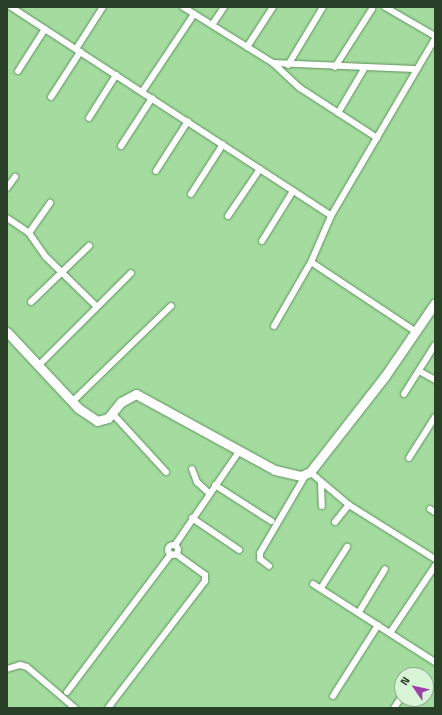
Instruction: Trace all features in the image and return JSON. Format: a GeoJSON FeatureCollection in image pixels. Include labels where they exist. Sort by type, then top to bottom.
{"type":"FeatureCollection","features":[{"type":"Feature","properties":{"kind":"street"},"geometry":{"type":"LineString","coordinates":[[7,10],[10,7],[45,29],[331,216]]}},
{"type":"Feature","properties":{"kind":"street"},"geometry":{"type":"LineString","coordinates":[[51,97],[103,7]]}},
{"type":"Feature","properties":{"kind":"street"},"geometry":{"type":"LineString","coordinates":[[183,7],[272,62],[300,88],[377,138]]}},
{"type":"Feature","properties":{"kind":"street"},"geometry":{"type":"LineString","coordinates":[[212,25],[224,7]]}},
{"type":"Feature","properties":{"kind":"street"},"geometry":{"type":"LineString","coordinates":[[246,47],[274,7]]}},
{"type":"Feature","properties":{"kind":"street"},"geometry":{"type":"LineString","coordinates":[[288,64],[323,7]]}},
{"type":"Feature","properties":{"kind":"street"},"geometry":{"type":"LineString","coordinates":[[385,7],[435,36]]}},
{"type":"Feature","properties":{"kind":"street"},"geometry":{"type":"LineString","coordinates":[[335,67],[372,9]]}},
{"type":"Feature","properties":{"kind":"street"},"geometry":{"type":"LineString","coordinates":[[142,92],[194,14]]}},
{"type":"Feature","properties":{"kind":"street"},"geometry":{"type":"LineString","coordinates":[[18,71],[45,29]]}},
{"type":"Feature","properties":{"kind":"street"},"geometry":{"type":"LineString","coordinates":[[274,326],[311,262],[331,216],[377,138],[414,69],[435,39]]}},
{"type":"Feature","properties":{"kind":"street"},"geometry":{"type":"LineString","coordinates":[[272,62],[364,69],[414,69]]}},
{"type":"Feature","properties":{"kind":"street"},"geometry":{"type":"LineString","coordinates":[[338,113],[364,69]]}},
{"type":"Feature","properties":{"kind":"street"},"geometry":{"type":"LineString","coordinates":[[89,118],[116,75]]}},
{"type":"Feature","properties":{"kind":"street"},"geometry":{"type":"LineString","coordinates":[[121,146],[152,98]]}},
{"type":"Feature","properties":{"kind":"street"},"geometry":{"type":"LineString","coordinates":[[156,171],[188,122]]}},
{"type":"Feature","properties":{"kind":"street"},"geometry":{"type":"LineString","coordinates":[[191,194],[223,144]]}},
{"type":"Feature","properties":{"kind":"street"},"geometry":{"type":"LineString","coordinates":[[228,216],[260,169]]}},
{"type":"Feature","properties":{"kind":"street"},"geometry":{"type":"LineString","coordinates":[[7,188],[15,177]]}},
{"type":"Feature","properties":{"kind":"street"},"geometry":{"type":"LineString","coordinates":[[262,241],[293,191]]}},
{"type":"Feature","properties":{"kind":"street"},"geometry":{"type":"LineString","coordinates":[[29,233],[50,203]]}},
{"type":"Feature","properties":{"kind":"street"},"geometry":{"type":"LineString","coordinates":[[7,218],[29,233],[62,272],[98,307]]}},
{"type":"Feature","properties":{"kind":"street"},"geometry":{"type":"LineString","coordinates":[[31,302],[89,246]]}},
{"type":"Feature","properties":{"kind":"street"},"geometry":{"type":"LineString","coordinates":[[311,262],[416,331]]}},
{"type":"Feature","properties":{"kind":"street"},"geometry":{"type":"LineString","coordinates":[[39,365],[131,273]]}},
{"type":"Feature","properties":{"kind":"street"},"geometry":{"type":"LineString","coordinates":[[269,566],[260,559],[260,553],[307,474],[416,331],[435,303]]}},
{"type":"Feature","properties":{"kind":"street"},"geometry":{"type":"LineString","coordinates":[[72,402],[171,306]]}},
{"type":"Feature","properties":{"kind":"street"},"geometry":{"type":"LineString","coordinates":[[7,332],[72,402],[97,421],[112,413],[136,394],[291,476],[307,474],[349,505],[435,559]]}},
{"type":"Feature","properties":{"kind":"street"},"geometry":{"type":"LineString","coordinates":[[404,394],[435,345]]}},
{"type":"Feature","properties":{"kind":"street"},"geometry":{"type":"LineString","coordinates":[[419,371],[435,380]]}},
{"type":"Feature","properties":{"kind":"street"},"geometry":{"type":"LineString","coordinates":[[112,413],[166,472]]}},
{"type":"Feature","properties":{"kind":"street"},"geometry":{"type":"LineString","coordinates":[[409,458],[435,417]]}},
{"type":"Feature","properties":{"kind":"street"},"geometry":{"type":"LineString","coordinates":[[108,708],[205,581],[205,575],[173,554],[169,547],[175,545],[192,518],[240,450]]}},
{"type":"Feature","properties":{"kind":"street"},"geometry":{"type":"LineString","coordinates":[[192,469],[197,482],[209,494]]}},
{"type":"Feature","properties":{"kind":"street"},"geometry":{"type":"LineString","coordinates":[[321,483],[322,506]]}},
{"type":"Feature","properties":{"kind":"street"},"geometry":{"type":"LineString","coordinates":[[215,485],[271,521]]}},
{"type":"Feature","properties":{"kind":"street"},"geometry":{"type":"LineString","coordinates":[[335,522],[349,505]]}},
{"type":"Feature","properties":{"kind":"street"},"geometry":{"type":"LineString","coordinates":[[192,518],[239,550]]}},
{"type":"Feature","properties":{"kind":"street"},"geometry":{"type":"LineString","coordinates":[[321,588],[347,547]]}},
{"type":"Feature","properties":{"kind":"street"},"geometry":{"type":"LineString","coordinates":[[67,692],[173,554]]}},
{"type":"Feature","properties":{"kind":"street"},"geometry":{"type":"LineString","coordinates":[[390,633],[435,566]]}},
{"type":"Feature","properties":{"kind":"street"},"geometry":{"type":"LineString","coordinates":[[359,612],[385,569]]}},
{"type":"Feature","properties":{"kind":"street"},"geometry":{"type":"LineString","coordinates":[[313,584],[434,660]]}},
{"type":"Feature","properties":{"kind":"street"},"geometry":{"type":"LineString","coordinates":[[332,696],[378,625]]}},
{"type":"Feature","properties":{"kind":"street"},"geometry":{"type":"LineString","coordinates":[[7,669],[20,664],[26,667],[74,708]]}}]}
